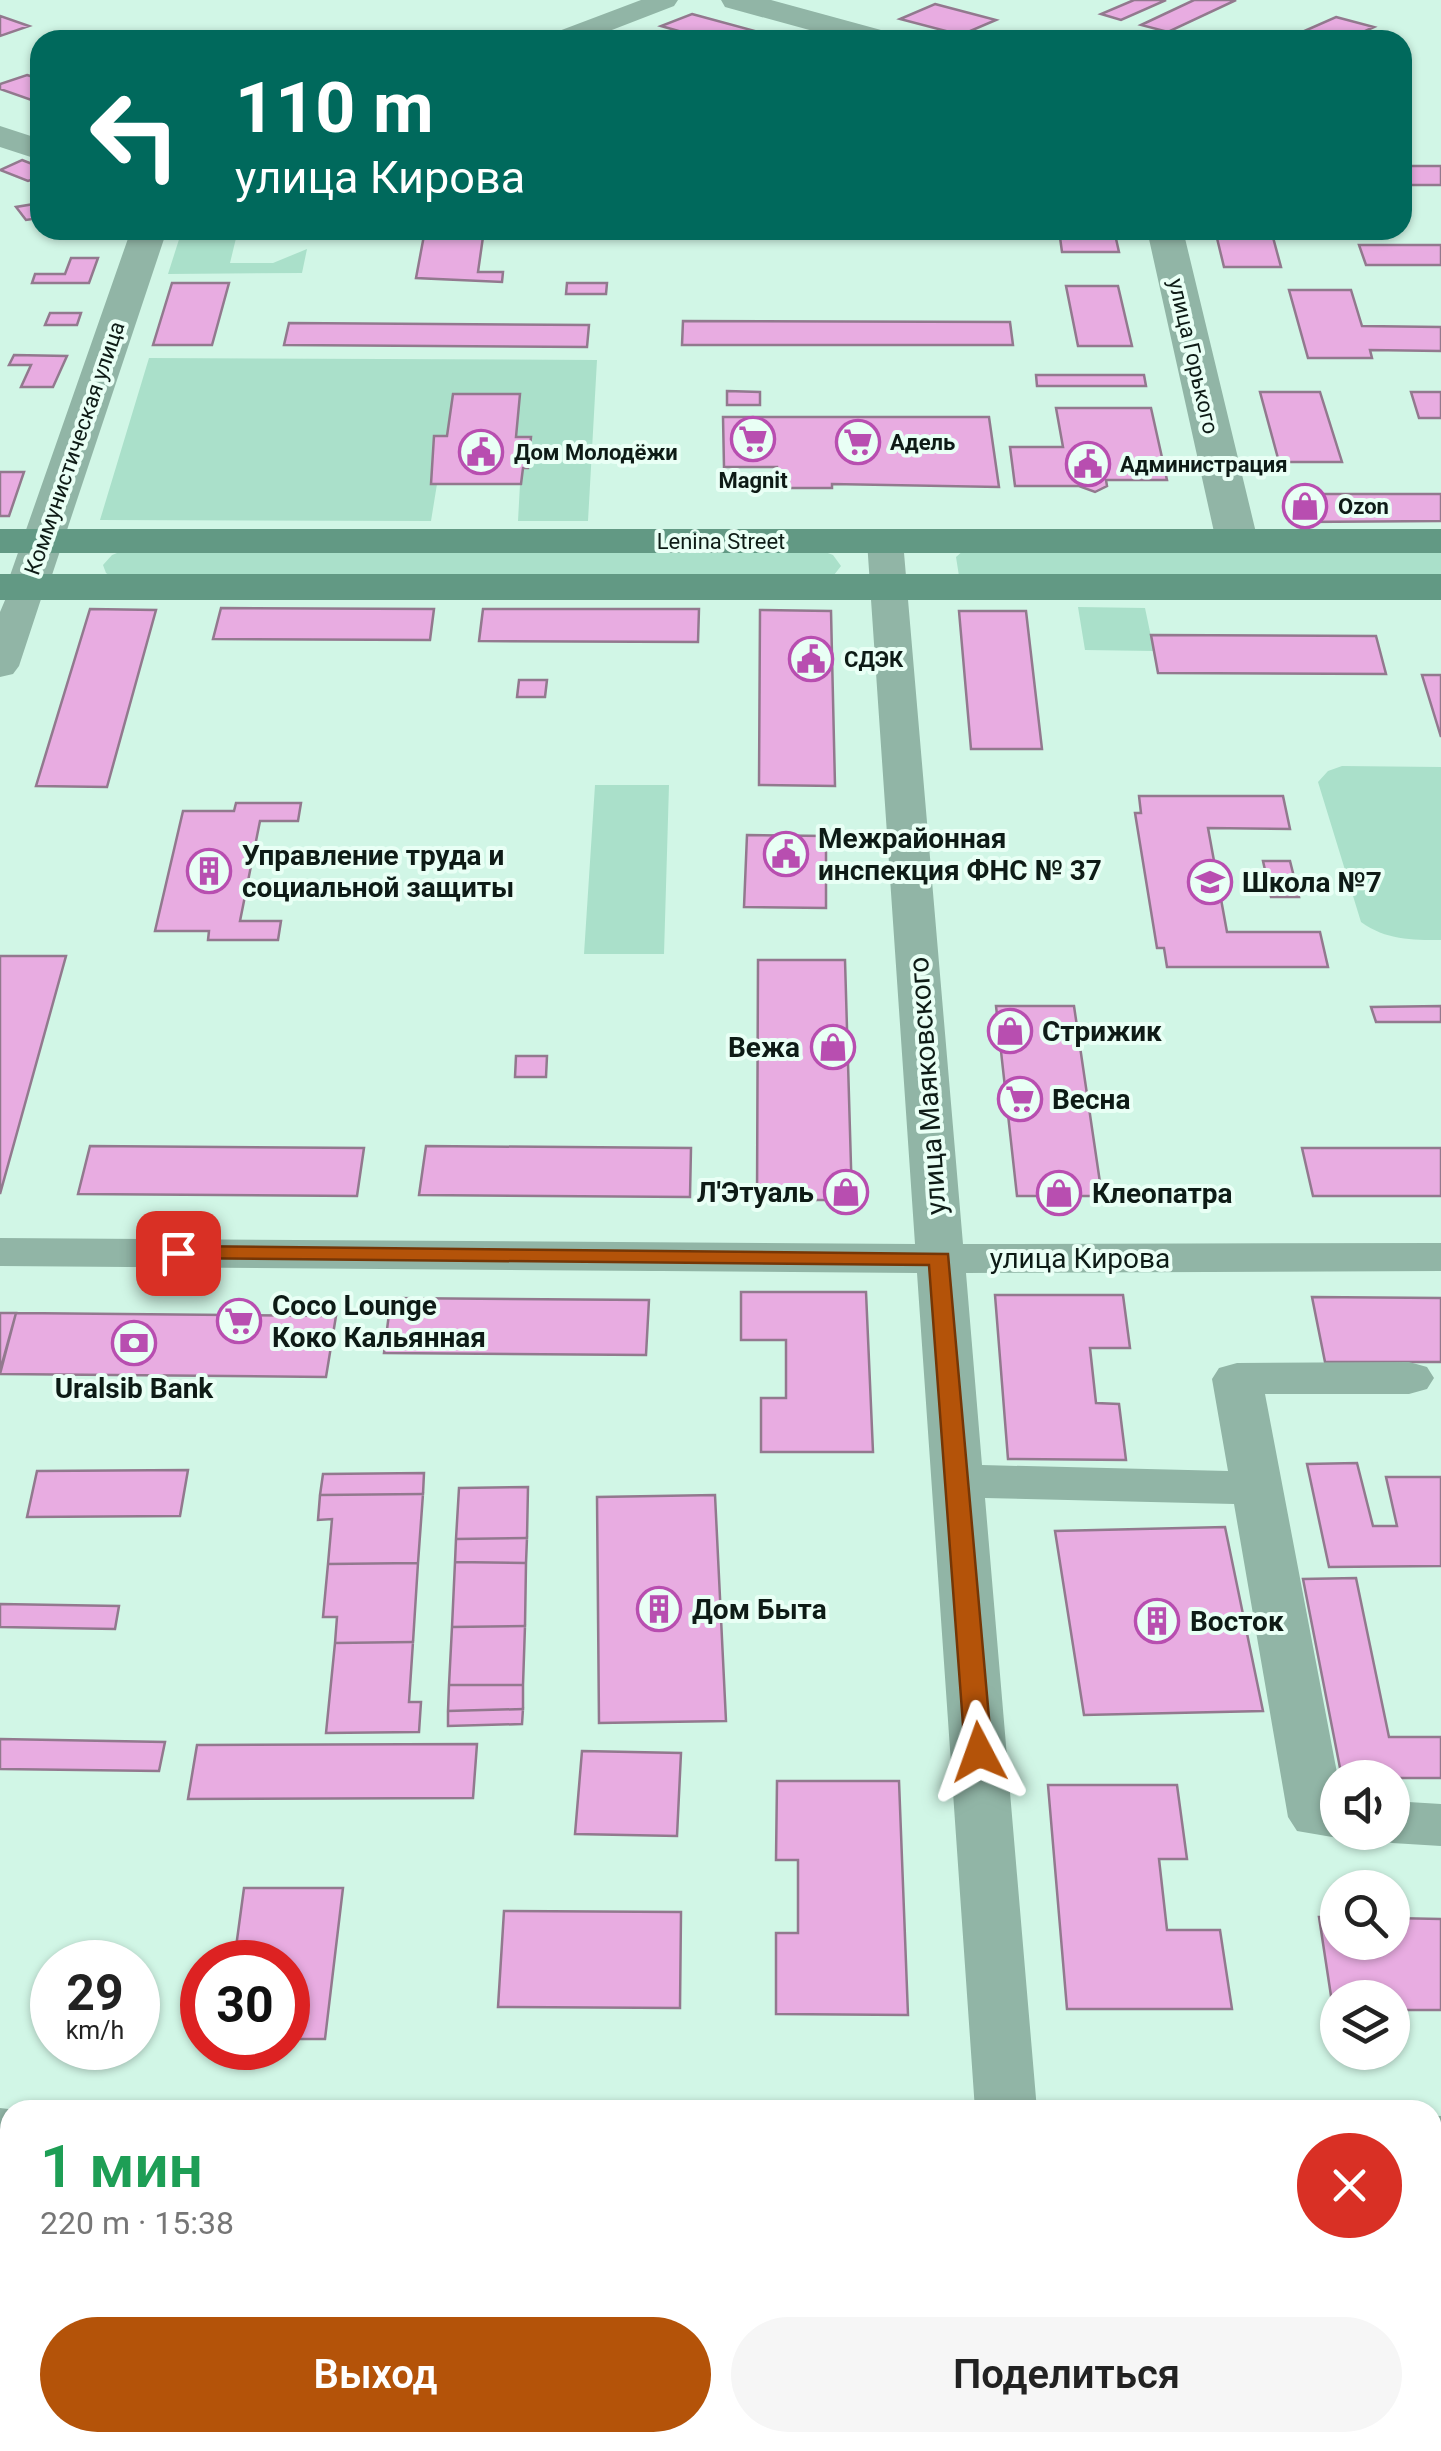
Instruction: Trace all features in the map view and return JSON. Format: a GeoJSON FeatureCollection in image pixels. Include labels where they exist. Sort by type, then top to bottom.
{"type":"FeatureCollection","features":[{"type":"Feature","properties":{"kind":"main road","name":"Lenina Street"},"geometry":{"type":"LineString","coordinates":[[0,541],[1441,541]]}},
{"type":"Feature","properties":{"kind":"main road","name":"Lenina Street"},"geometry":{"type":"LineString","coordinates":[[13,587],[1441,587]]}},
{"type":"Feature","properties":{"kind":"street"},"geometry":{"type":"LineString","coordinates":[[587,30],[665,0]]}},
{"type":"Feature","properties":{"kind":"street"},"geometry":{"type":"LineString","coordinates":[[736,0],[845,30]]}},
{"type":"Feature","properties":{"kind":"street"},"geometry":{"type":"LineString","coordinates":[[0,136],[30,146]]}},
{"type":"Feature","properties":{"kind":"street","name":"Коммунистическая улица"},"geometry":{"type":"LineString","coordinates":[[0,666],[13,587],[41,541],[146,240]]}},
{"type":"Feature","properties":{"kind":"street","name":"улица Горького"},"geometry":{"type":"LineString","coordinates":[[1167,240],[1237,541]]}},
{"type":"Feature","properties":{"kind":"street","name":"улица Маяковского"},"geometry":{"type":"LineString","coordinates":[[886,541],[1005,2100]]}},
{"type":"Feature","properties":{"kind":"street","name":"улица Кирова"},"geometry":{"type":"LineString","coordinates":[[0,1252],[940,1258],[1441,1256]]}},
{"type":"Feature","properties":{"kind":"street"},"geometry":{"type":"LineString","coordinates":[[1320,1816],[1237,1379],[1409,1378]]}},
{"type":"Feature","properties":{"kind":"street"},"geometry":{"type":"LineString","coordinates":[[958,1481],[1258,1488]]}},
{"type":"Feature","properties":{"kind":"street"},"geometry":{"type":"LineString","coordinates":[[1410,1823],[1441,1825]]}},
{"type":"Feature","properties":{"kind":"green space"},"geometry":{"type":"Polygon","coordinates":[[[179,240],[236,240],[230,263],[273,263],[307,249],[302,273],[168,274],[179,240]]]}},
{"type":"Feature","properties":{"kind":"green space"},"geometry":{"type":"Polygon","coordinates":[[[149,358],[597,360],[588,521],[518,521],[520,484],[437,484],[431,521],[100,520],[149,358]]]}},
{"type":"Feature","properties":{"kind":"green space"},"geometry":{"type":"Polygon","coordinates":[[[815,548],[833,555],[841,566],[834,575],[115,579],[103,565],[112,555],[127,549],[815,548]]]}},
{"type":"Feature","properties":{"kind":"green space"},"geometry":{"type":"Polygon","coordinates":[[[1441,548],[1441,583],[959,576],[956,557],[964,550],[1441,548]]]}},
{"type":"Feature","properties":{"kind":"green space"},"geometry":{"type":"Polygon","coordinates":[[[1078,607],[1145,608],[1154,651],[1085,650],[1078,607]]]}},
{"type":"Feature","properties":{"kind":"green space"},"geometry":{"type":"Polygon","coordinates":[[[1342,766],[1441,767],[1441,940],[1389,936],[1361,922],[1318,782],[1328,771],[1342,766]]]}},
{"type":"Feature","properties":{"kind":"green space"},"geometry":{"type":"Polygon","coordinates":[[[595,785],[669,785],[664,954],[584,954],[595,785]]]}},
{"type":"Feature","properties":{"kind":"building"},"geometry":{"type":"Polygon","coordinates":[[[1134,0],[1166,0],[1121,20],[1101,14],[1134,0]]]}},
{"type":"Feature","properties":{"kind":"building"},"geometry":{"type":"Polygon","coordinates":[[[1194,0],[1236,0],[1172,30],[1141,25],[1194,0]]]}},
{"type":"Feature","properties":{"kind":"building"},"geometry":{"type":"Polygon","coordinates":[[[935,4],[996,20],[973,30],[942,30],[900,19],[935,4]]]}},
{"type":"Feature","properties":{"kind":"building"},"geometry":{"type":"Polygon","coordinates":[[[692,14],[751,30],[675,30],[661,26],[692,14]]]}},
{"type":"Feature","properties":{"kind":"building"},"geometry":{"type":"Polygon","coordinates":[[[0,16],[29,26],[0,36],[0,16]]]}},
{"type":"Feature","properties":{"kind":"building"},"geometry":{"type":"Polygon","coordinates":[[[1336,17],[1374,27],[1368,30],[1307,30],[1336,17]]]}},
{"type":"Feature","properties":{"kind":"building"},"geometry":{"type":"Polygon","coordinates":[[[30,76],[30,100],[0,89],[0,84],[30,76]]]}},
{"type":"Feature","properties":{"kind":"building"},"geometry":{"type":"Polygon","coordinates":[[[22,160],[30,163],[30,180],[28,181],[0,170],[22,160]]]}},
{"type":"Feature","properties":{"kind":"building"},"geometry":{"type":"Polygon","coordinates":[[[1412,166],[1441,166],[1441,185],[1412,185],[1412,166]]]}},
{"type":"Feature","properties":{"kind":"building"},"geometry":{"type":"Polygon","coordinates":[[[30,205],[30,219],[26,220],[16,207],[30,205]]]}},
{"type":"Feature","properties":{"kind":"building"},"geometry":{"type":"Polygon","coordinates":[[[423,240],[483,240],[478,272],[503,272],[502,282],[416,278],[423,240]]]}},
{"type":"Feature","properties":{"kind":"building"},"geometry":{"type":"Polygon","coordinates":[[[1060,240],[1116,240],[1119,252],[1062,252],[1060,240]]]}},
{"type":"Feature","properties":{"kind":"building"},"geometry":{"type":"Polygon","coordinates":[[[1217,240],[1274,240],[1281,267],[1224,267],[1217,240]]]}},
{"type":"Feature","properties":{"kind":"building"},"geometry":{"type":"Polygon","coordinates":[[[1359,245],[1441,245],[1441,265],[1366,265],[1359,245]]]}},
{"type":"Feature","properties":{"kind":"building"},"geometry":{"type":"Polygon","coordinates":[[[71,258],[98,258],[89,283],[32,283],[35,274],[65,274],[71,258]]]}},
{"type":"Feature","properties":{"kind":"building"},"geometry":{"type":"Polygon","coordinates":[[[172,283],[229,283],[212,345],[153,345],[172,283]]]}},
{"type":"Feature","properties":{"kind":"building"},"geometry":{"type":"Polygon","coordinates":[[[567,283],[607,283],[606,294],[566,294],[567,283]]]}},
{"type":"Feature","properties":{"kind":"building"},"geometry":{"type":"Polygon","coordinates":[[[1066,286],[1118,286],[1132,346],[1078,346],[1066,286]]]}},
{"type":"Feature","properties":{"kind":"building"},"geometry":{"type":"Polygon","coordinates":[[[1289,290],[1351,290],[1362,326],[1441,327],[1441,351],[1370,350],[1372,358],[1308,358],[1289,290]]]}},
{"type":"Feature","properties":{"kind":"building"},"geometry":{"type":"Polygon","coordinates":[[[50,313],[81,313],[77,325],[45,325],[50,313]]]}},
{"type":"Feature","properties":{"kind":"building"},"geometry":{"type":"Polygon","coordinates":[[[683,321],[1010,322],[1013,345],[682,345],[683,321]]]}},
{"type":"Feature","properties":{"kind":"building"},"geometry":{"type":"Polygon","coordinates":[[[289,323],[589,325],[587,347],[284,345],[289,323]]]}},
{"type":"Feature","properties":{"kind":"building"},"geometry":{"type":"Polygon","coordinates":[[[14,355],[67,356],[53,387],[21,387],[31,365],[9,365],[14,355]]]}},
{"type":"Feature","properties":{"kind":"building"},"geometry":{"type":"Polygon","coordinates":[[[1036,375],[1144,375],[1146,386],[1037,386],[1036,375]]]}},
{"type":"Feature","properties":{"kind":"building"},"geometry":{"type":"Polygon","coordinates":[[[727,391],[760,392],[760,405],[727,405],[727,391]]]}},
{"type":"Feature","properties":{"kind":"building"},"geometry":{"type":"Polygon","coordinates":[[[1260,392],[1320,392],[1342,462],[1279,462],[1260,392]]]}},
{"type":"Feature","properties":{"kind":"building"},"geometry":{"type":"Polygon","coordinates":[[[1411,392],[1441,392],[1441,418],[1419,418],[1411,392]]]}},
{"type":"Feature","properties":{"kind":"building","name":"Дом Молодёжи"},"geometry":{"type":"Polygon","coordinates":[[[453,394],[520,394],[516,437],[531,437],[528,468],[523,468],[521,484],[431,484],[434,436],[447,436],[453,394]]]}},
{"type":"Feature","properties":{"kind":"building","name":"Администрация"},"geometry":{"type":"Polygon","coordinates":[[[1056,408],[1151,408],[1167,480],[1106,480],[1107,486],[1095,492],[1079,486],[1015,486],[1010,447],[1063,447],[1056,408]]]}},
{"type":"Feature","properties":{"kind":"building","name":"Адель"},"geometry":{"type":"Polygon","coordinates":[[[723,417],[989,417],[999,487],[832,484],[832,488],[777,488],[777,467],[724,467],[723,417]]]}},
{"type":"Feature","properties":{"kind":"building"},"geometry":{"type":"Polygon","coordinates":[[[0,472],[24,472],[9,516],[0,516],[0,472]]]}},
{"type":"Feature","properties":{"kind":"building"},"geometry":{"type":"Polygon","coordinates":[[[1294,494],[1441,494],[1441,521],[1302,522],[1294,494]]]}},
{"type":"Feature","properties":{"kind":"building"},"geometry":{"type":"Polygon","coordinates":[[[221,608],[434,609],[430,640],[213,639],[221,608]]]}},
{"type":"Feature","properties":{"kind":"building"},"geometry":{"type":"Polygon","coordinates":[[[90,609],[156,610],[107,787],[36,786],[90,609]]]}},
{"type":"Feature","properties":{"kind":"building"},"geometry":{"type":"Polygon","coordinates":[[[483,609],[699,609],[698,642],[479,641],[483,609]]]}},
{"type":"Feature","properties":{"kind":"building"},"geometry":{"type":"Polygon","coordinates":[[[760,610],[831,611],[835,786],[759,785],[760,610]]]}},
{"type":"Feature","properties":{"kind":"building"},"geometry":{"type":"Polygon","coordinates":[[[959,611],[1026,611],[1042,749],[971,749],[959,611]]]}},
{"type":"Feature","properties":{"kind":"building"},"geometry":{"type":"Polygon","coordinates":[[[1151,635],[1376,636],[1386,674],[1158,673],[1151,635]]]}},
{"type":"Feature","properties":{"kind":"building"},"geometry":{"type":"Polygon","coordinates":[[[1422,675],[1441,675],[1441,737],[1422,675]]]}},
{"type":"Feature","properties":{"kind":"building"},"geometry":{"type":"Polygon","coordinates":[[[519,680],[547,680],[545,697],[517,697],[519,680]]]}},
{"type":"Feature","properties":{"kind":"building","name":"Школа №7"},"geometry":{"type":"Polygon","coordinates":[[[1139,796],[1283,796],[1290,829],[1208,828],[1227,932],[1320,932],[1328,967],[1167,967],[1164,948],[1157,948],[1135,813],[1141,813],[1139,796]]]}},
{"type":"Feature","properties":{"kind":"building","name":"Управление труда и социальной защиты"},"geometry":{"type":"Polygon","coordinates":[[[236,803],[301,803],[298,821],[260,821],[240,921],[281,921],[278,940],[208,940],[209,931],[155,931],[183,811],[234,811],[236,803]]]}},
{"type":"Feature","properties":{"kind":"building","name":"Межрайонная инспекция ФНС № 37"},"geometry":{"type":"Polygon","coordinates":[[[747,835],[826,836],[826,908],[744,907],[747,835]]]}},
{"type":"Feature","properties":{"kind":"building"},"geometry":{"type":"Polygon","coordinates":[[[1263,861],[1290,861],[1299,897],[1271,897],[1263,861]]]}},
{"type":"Feature","properties":{"kind":"building"},"geometry":{"type":"Polygon","coordinates":[[[0,956],[66,956],[0,1194],[0,956]]]}},
{"type":"Feature","properties":{"kind":"building"},"geometry":{"type":"Polygon","coordinates":[[[758,960],[845,960],[852,1200],[757,1200],[758,960]]]}},
{"type":"Feature","properties":{"kind":"building"},"geometry":{"type":"Polygon","coordinates":[[[996,1006],[1074,1006],[1102,1196],[1017,1196],[996,1006]]]}},
{"type":"Feature","properties":{"kind":"building"},"geometry":{"type":"Polygon","coordinates":[[[1441,1006],[1441,1022],[1376,1022],[1371,1007],[1441,1006]]]}},
{"type":"Feature","properties":{"kind":"building"},"geometry":{"type":"Polygon","coordinates":[[[516,1056],[547,1056],[546,1077],[515,1077],[516,1056]]]}},
{"type":"Feature","properties":{"kind":"building"},"geometry":{"type":"Polygon","coordinates":[[[90,1146],[364,1148],[357,1196],[78,1194],[90,1146]]]}},
{"type":"Feature","properties":{"kind":"building"},"geometry":{"type":"Polygon","coordinates":[[[426,1146],[691,1148],[690,1197],[419,1195],[426,1146]]]}},
{"type":"Feature","properties":{"kind":"building"},"geometry":{"type":"Polygon","coordinates":[[[1302,1148],[1441,1148],[1441,1196],[1313,1196],[1302,1148]]]}},
{"type":"Feature","properties":{"kind":"building"},"geometry":{"type":"Polygon","coordinates":[[[741,1292],[866,1292],[873,1452],[761,1452],[761,1398],[786,1398],[786,1340],[741,1340],[741,1292]]]}},
{"type":"Feature","properties":{"kind":"building"},"geometry":{"type":"Polygon","coordinates":[[[995,1295],[1123,1295],[1130,1348],[1090,1348],[1096,1403],[1119,1404],[1126,1460],[1008,1459],[995,1295]]]}},
{"type":"Feature","properties":{"kind":"building"},"geometry":{"type":"Polygon","coordinates":[[[1312,1297],[1441,1298],[1441,1362],[1325,1362],[1312,1297]]]}},
{"type":"Feature","properties":{"kind":"building"},"geometry":{"type":"Polygon","coordinates":[[[391,1298],[649,1300],[646,1355],[384,1353],[391,1298]]]}},
{"type":"Feature","properties":{"kind":"building"},"geometry":{"type":"Polygon","coordinates":[[[0,1313],[16,1313],[0,1371],[0,1313]]]}},
{"type":"Feature","properties":{"kind":"building"},"geometry":{"type":"Polygon","coordinates":[[[16,1313],[336,1316],[326,1377],[0,1374],[16,1313]]]}},
{"type":"Feature","properties":{"kind":"building"},"geometry":{"type":"Polygon","coordinates":[[[1357,1463],[1373,1526],[1397,1526],[1386,1477],[1441,1477],[1441,1566],[1329,1567],[1307,1464],[1357,1463]]]}},
{"type":"Feature","properties":{"kind":"building"},"geometry":{"type":"Polygon","coordinates":[[[188,1470],[180,1516],[27,1517],[37,1471],[188,1470]]]}},
{"type":"Feature","properties":{"kind":"building"},"geometry":{"type":"Polygon","coordinates":[[[424,1473],[423,1494],[320,1495],[323,1474],[424,1473]]]}},
{"type":"Feature","properties":{"kind":"building"},"geometry":{"type":"Polygon","coordinates":[[[528,1487],[527,1538],[456,1539],[459,1488],[528,1487]]]}},
{"type":"Feature","properties":{"kind":"building"},"geometry":{"type":"Polygon","coordinates":[[[423,1494],[418,1563],[328,1564],[332,1519],[318,1520],[320,1495],[423,1494]]]}},
{"type":"Feature","properties":{"kind":"building","name":"Дом Быта"},"geometry":{"type":"Polygon","coordinates":[[[715,1495],[726,1721],[599,1723],[597,1497],[715,1495]]]}},
{"type":"Feature","properties":{"kind":"building","name":"Восток"},"geometry":{"type":"Polygon","coordinates":[[[1225,1527],[1263,1711],[1084,1715],[1055,1531],[1225,1527]]]}},
{"type":"Feature","properties":{"kind":"building"},"geometry":{"type":"Polygon","coordinates":[[[527,1538],[526,1563],[455,1562],[456,1539],[527,1538]]]}},
{"type":"Feature","properties":{"kind":"building"},"geometry":{"type":"Polygon","coordinates":[[[455,1562],[526,1563],[525,1626],[452,1627],[455,1562]]]}},
{"type":"Feature","properties":{"kind":"building"},"geometry":{"type":"Polygon","coordinates":[[[418,1563],[413,1642],[335,1643],[337,1617],[323,1617],[328,1564],[418,1563]]]}},
{"type":"Feature","properties":{"kind":"building"},"geometry":{"type":"Polygon","coordinates":[[[1356,1578],[1389,1737],[1441,1737],[1441,1778],[1410,1778],[1410,1760],[1338,1760],[1303,1579],[1356,1578]]]}},
{"type":"Feature","properties":{"kind":"building"},"geometry":{"type":"Polygon","coordinates":[[[0,1604],[119,1606],[115,1629],[0,1627],[0,1604]]]}},
{"type":"Feature","properties":{"kind":"building"},"geometry":{"type":"Polygon","coordinates":[[[525,1626],[523,1685],[449,1685],[452,1627],[525,1626]]]}},
{"type":"Feature","properties":{"kind":"building"},"geometry":{"type":"Polygon","coordinates":[[[413,1642],[409,1702],[421,1702],[419,1732],[326,1733],[335,1643],[413,1642]]]}},
{"type":"Feature","properties":{"kind":"building"},"geometry":{"type":"Polygon","coordinates":[[[449,1685],[523,1685],[523,1709],[448,1711],[449,1685]]]}},
{"type":"Feature","properties":{"kind":"building"},"geometry":{"type":"Polygon","coordinates":[[[523,1709],[522,1724],[448,1726],[448,1711],[523,1709]]]}},
{"type":"Feature","properties":{"kind":"building"},"geometry":{"type":"Polygon","coordinates":[[[0,1739],[165,1742],[159,1771],[0,1769],[0,1739]]]}},
{"type":"Feature","properties":{"kind":"building"},"geometry":{"type":"Polygon","coordinates":[[[477,1744],[473,1798],[188,1799],[197,1745],[477,1744]]]}},
{"type":"Feature","properties":{"kind":"building"},"geometry":{"type":"Polygon","coordinates":[[[582,1751],[681,1753],[677,1836],[575,1834],[582,1751]]]}},
{"type":"Feature","properties":{"kind":"building"},"geometry":{"type":"Polygon","coordinates":[[[777,1781],[899,1781],[908,2015],[776,2014],[776,1933],[798,1933],[798,1860],[776,1860],[777,1781]]]}},
{"type":"Feature","properties":{"kind":"building"},"geometry":{"type":"Polygon","coordinates":[[[1048,1785],[1177,1785],[1187,1859],[1159,1859],[1167,1930],[1220,1930],[1232,2009],[1067,2009],[1048,1785]]]}},
{"type":"Feature","properties":{"kind":"building"},"geometry":{"type":"Polygon","coordinates":[[[244,1888],[343,1888],[325,2039],[310,2039],[310,1940],[237,1940],[244,1888]]]}},
{"type":"Feature","properties":{"kind":"building"},"geometry":{"type":"Polygon","coordinates":[[[504,1911],[681,1912],[680,2008],[498,2007],[504,1911]]]}},
{"type":"Feature","properties":{"kind":"building"},"geometry":{"type":"Polygon","coordinates":[[[1410,1918],[1441,1919],[1441,2010],[1410,2010],[1410,1980],[1329,1980],[1326,1960],[1410,1960],[1410,1918]]]}},
{"type":"Feature","properties":{"kind":"place","name":"Magnit"},"geometry":{"type":"Point","coordinates":[753,439]}},
{"type":"Feature","properties":{"kind":"place","name":"Адель"},"geometry":{"type":"Point","coordinates":[858,442]}},
{"type":"Feature","properties":{"kind":"place","name":"Дом Молодёжи"},"geometry":{"type":"Point","coordinates":[481,452]}},
{"type":"Feature","properties":{"kind":"place","name":"Администрация"},"geometry":{"type":"Point","coordinates":[1088,464]}},
{"type":"Feature","properties":{"kind":"place","name":"Ozon"},"geometry":{"type":"Point","coordinates":[1305,506]}},
{"type":"Feature","properties":{"kind":"place","name":"СДЭК"},"geometry":{"type":"Point","coordinates":[811,659]}},
{"type":"Feature","properties":{"kind":"place","name":"Межрайонная инспекция ФНС № 37"},"geometry":{"type":"Point","coordinates":[786,854]}},
{"type":"Feature","properties":{"kind":"place","name":"Управление труда и социальной защиты"},"geometry":{"type":"Point","coordinates":[209,871]}},
{"type":"Feature","properties":{"kind":"place","name":"Школа №7"},"geometry":{"type":"Point","coordinates":[1210,882]}},
{"type":"Feature","properties":{"kind":"place","name":"Стрижик"},"geometry":{"type":"Point","coordinates":[1010,1031]}},
{"type":"Feature","properties":{"kind":"place","name":"Вежа"},"geometry":{"type":"Point","coordinates":[833,1047]}},
{"type":"Feature","properties":{"kind":"place","name":"Весна"},"geometry":{"type":"Point","coordinates":[1020,1099]}},
{"type":"Feature","properties":{"kind":"place","name":"Л'Этуаль"},"geometry":{"type":"Point","coordinates":[846,1192]}},
{"type":"Feature","properties":{"kind":"place","name":"Клеопатра"},"geometry":{"type":"Point","coordinates":[1059,1193]}},
{"type":"Feature","properties":{"kind":"place","name":"Coco Lounge Коко Кальянная"},"geometry":{"type":"Point","coordinates":[239,1321]}},
{"type":"Feature","properties":{"kind":"place","name":"Uralsib Bank"},"geometry":{"type":"Point","coordinates":[134,1343]}},
{"type":"Feature","properties":{"kind":"place","name":"Дом Быта"},"geometry":{"type":"Point","coordinates":[659,1609]}},
{"type":"Feature","properties":{"kind":"place","name":"Восток"},"geometry":{"type":"Point","coordinates":[1157,1621]}},
{"type":"Feature","properties":{"kind":"route"},"geometry":{"type":"LineString","coordinates":[[178,1253],[940,1258],[979,1752]]}}]}
